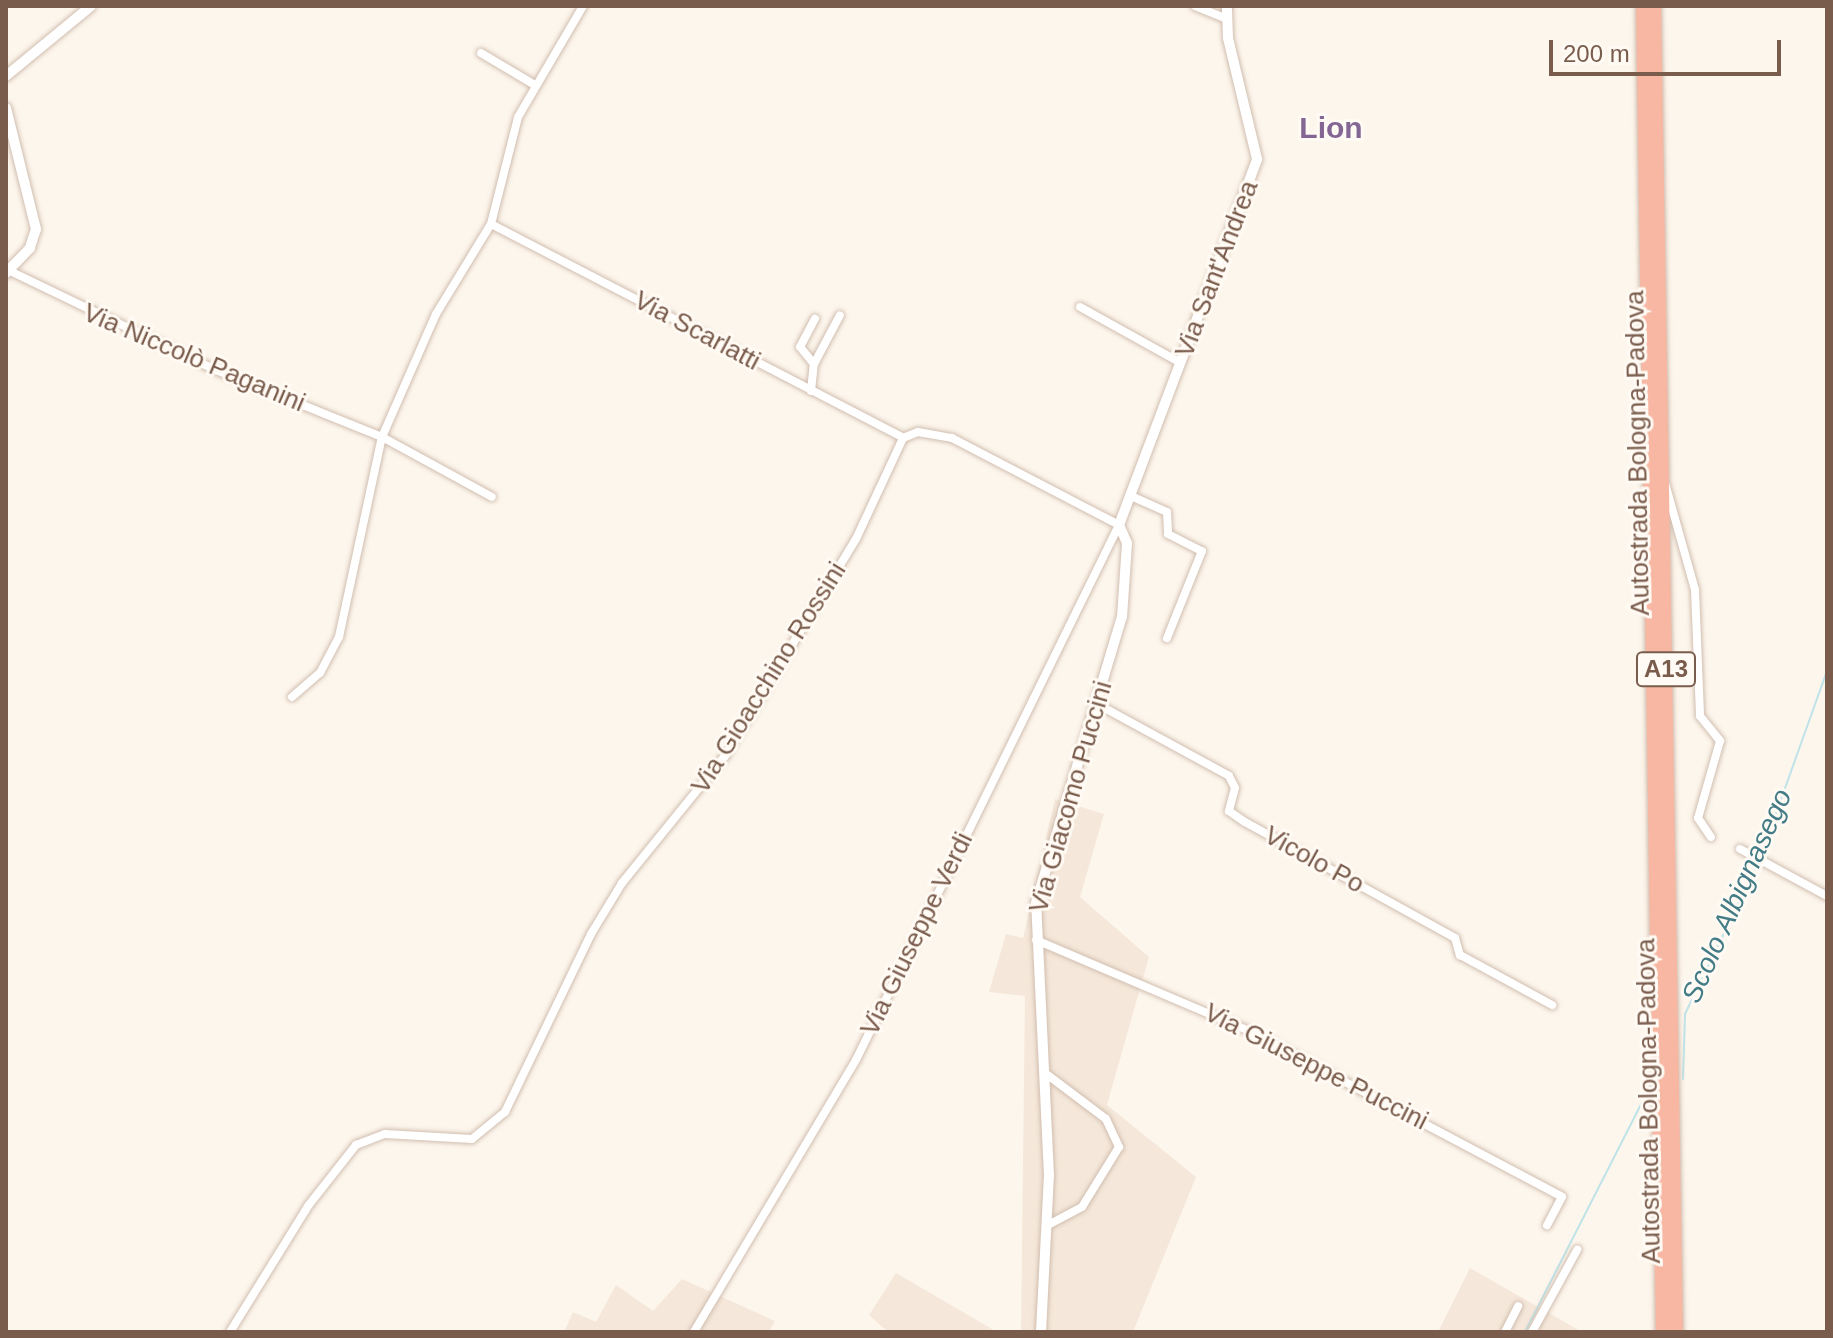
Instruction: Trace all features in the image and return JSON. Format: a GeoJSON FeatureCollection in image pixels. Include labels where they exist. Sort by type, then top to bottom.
{"type":"FeatureCollection","features":[{"type":"Feature","properties":{"kind":"highway","name":"Autostrada Bologna-Padova"},"geometry":{"type":"LineString","coordinates":[[1643,6],[1663,1332]]}},
{"type":"Feature","properties":{"kind":"highway","name":"Autostrada Bologna-Padova"},"geometry":{"type":"LineString","coordinates":[[1654,6],[1676,1332]]}},
{"type":"Feature","properties":{"kind":"street"},"geometry":{"type":"LineString","coordinates":[[6,76],[91,6]]}},
{"type":"Feature","properties":{"kind":"street"},"geometry":{"type":"LineString","coordinates":[[292,697],[320,673],[339,637],[382,437],[436,314],[491,224],[513,130],[535,85],[583,6]]}},
{"type":"Feature","properties":{"kind":"street"},"geometry":{"type":"LineString","coordinates":[[1195,6],[1226,12]]}},
{"type":"Feature","properties":{"kind":"street","name":"Via Sant'Andrea"},"geometry":{"type":"LineString","coordinates":[[1119,525],[1257,159],[1226,12]]}},
{"type":"Feature","properties":{"kind":"street"},"geometry":{"type":"LineString","coordinates":[[481,53],[535,85]]}},
{"type":"Feature","properties":{"kind":"street"},"geometry":{"type":"LineString","coordinates":[[6,108],[36,229],[30,248],[8,272]]}},
{"type":"Feature","properties":{"kind":"street","name":"Via Scarlatti"},"geometry":{"type":"LineString","coordinates":[[491,224],[903,438]]}},
{"type":"Feature","properties":{"kind":"street","name":"Via Niccolò Paganini"},"geometry":{"type":"LineString","coordinates":[[8,272],[216,370],[382,437],[492,497]]}},
{"type":"Feature","properties":{"kind":"street"},"geometry":{"type":"LineString","coordinates":[[1080,307],[1181,363]]}},
{"type":"Feature","properties":{"kind":"street"},"geometry":{"type":"LineString","coordinates":[[811,391],[814,364],[840,315]]}},
{"type":"Feature","properties":{"kind":"street"},"geometry":{"type":"LineString","coordinates":[[814,364],[800,347],[815,319]]}},
{"type":"Feature","properties":{"kind":"street"},"geometry":{"type":"LineString","coordinates":[[903,438],[918,432],[970,445],[1119,525]]}},
{"type":"Feature","properties":{"kind":"street","name":"Via Gioacchino Rossini"},"geometry":{"type":"LineString","coordinates":[[230,1332],[318,1190],[356,1145],[385,1134],[472,1139],[505,1112],[591,934],[628,874],[725,756],[856,539],[903,438]]}},
{"type":"Feature","properties":{"kind":"street"},"geometry":{"type":"LineString","coordinates":[[1662,476],[1695,590],[1700,716],[1720,741],[1698,818],[1711,837]]}},
{"type":"Feature","properties":{"kind":"street"},"geometry":{"type":"LineString","coordinates":[[1131,496],[1167,512],[1168,534],[1202,551],[1167,638]]}},
{"type":"Feature","properties":{"kind":"street","name":"Via Giacomo Puccini"},"geometry":{"type":"LineString","coordinates":[[1041,1332],[1048,1225],[1045,1073],[1034,939],[1042,878],[1099,705],[1125,593],[1127,543],[1119,525]]}},
{"type":"Feature","properties":{"kind":"street","name":"Via Giuseppe Verdi"},"geometry":{"type":"LineString","coordinates":[[694,1332],[856,1060],[1119,525]]}},
{"type":"Feature","properties":{"kind":"street","name":"Vicolo Po"},"geometry":{"type":"LineString","coordinates":[[1099,705],[1229,776],[1235,788],[1229,811],[1245,822],[1455,938],[1460,955],[1552,1005]]}},
{"type":"Feature","properties":{"kind":"street"},"geometry":{"type":"LineString","coordinates":[[1740,849],[1827,896]]}},
{"type":"Feature","properties":{"kind":"street","name":"Via Giuseppe Puccini"},"geometry":{"type":"LineString","coordinates":[[1034,939],[1249,1031],[1550,1190],[1562,1197],[1547,1225]]}},
{"type":"Feature","properties":{"kind":"street"},"geometry":{"type":"LineString","coordinates":[[1045,1073],[1106,1119],[1119,1147],[1082,1207],[1048,1225]]}},
{"type":"Feature","properties":{"kind":"street"},"geometry":{"type":"LineString","coordinates":[[1532,1332],[1577,1250]]}},
{"type":"Feature","properties":{"kind":"street"},"geometry":{"type":"LineString","coordinates":[[1505,1332],[1518,1306]]}},
{"type":"Feature","properties":{"kind":"shaded area"},"geometry":{"type":"Polygon","coordinates":[[[1055,799],[1104,814],[1080,897],[1149,957],[1107,1105],[1196,1177],[1133,1332],[1021,1332],[1025,996],[989,992],[1006,934],[1023,938],[1055,799]]]}},
{"type":"Feature","properties":{"kind":"shaded area"},"geometry":{"type":"Polygon","coordinates":[[[1470,1268],[1582,1332],[1438,1332],[1470,1268]]]}},
{"type":"Feature","properties":{"kind":"shaded area"},"geometry":{"type":"Polygon","coordinates":[[[896,1273],[997,1332],[888,1332],[869,1315],[896,1273]]]}},
{"type":"Feature","properties":{"kind":"shaded area"},"geometry":{"type":"Polygon","coordinates":[[[682,1279],[775,1321],[769,1332],[564,1332],[573,1312],[596,1322],[616,1285],[653,1311],[682,1279]]]}},
{"type":"Feature","properties":{"kind":"waterway","name":"Scolo Albignasego"},"geometry":{"type":"LineString","coordinates":[[1760,858],[1827,671]]}},
{"type":"Feature","properties":{"kind":"waterway","name":"Scolo Albignasego"},"geometry":{"type":"LineString","coordinates":[[1683,1079],[1685,1014],[1758,863]]}},
{"type":"Feature","properties":{"kind":"waterway","name":"Scolo Albignasego"},"geometry":{"type":"LineString","coordinates":[[1525,1332],[1650,1087]]}},
{"type":"Feature","properties":{"kind":"district","name":"Lion"},"geometry":{"type":"Point","coordinates":[1331,128]}}]}
